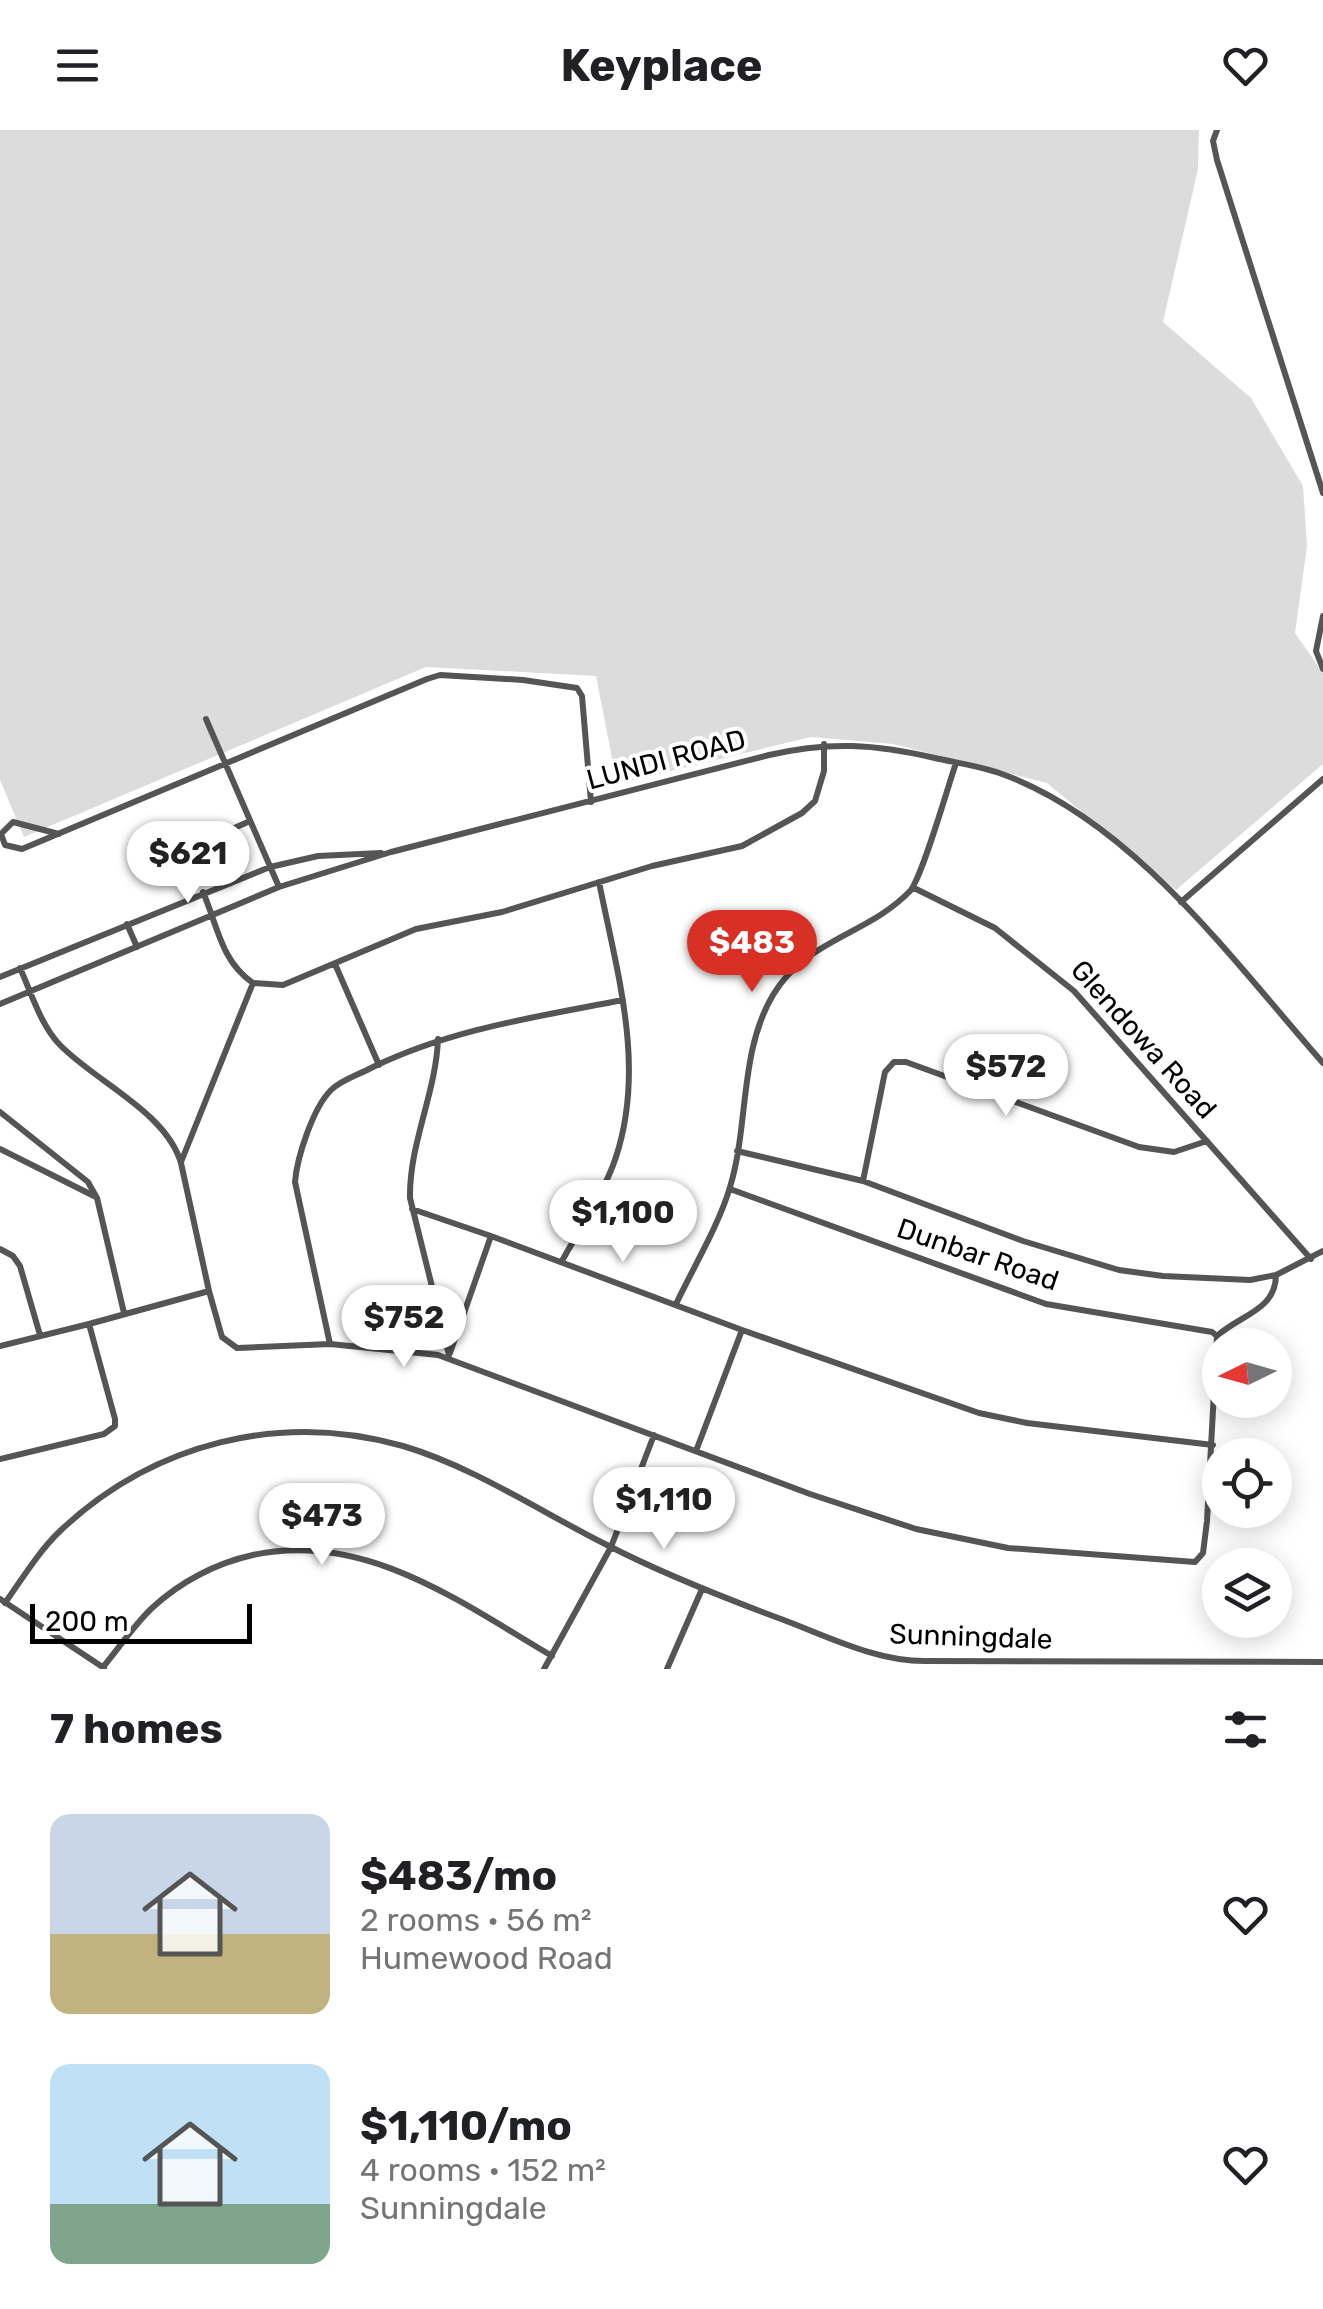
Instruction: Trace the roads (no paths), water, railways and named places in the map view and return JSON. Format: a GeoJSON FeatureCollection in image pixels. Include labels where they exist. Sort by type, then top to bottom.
{"type":"FeatureCollection","features":[{"type":"Feature","properties":{"kind":"street"},"geometry":{"type":"LineString","coordinates":[[1216,130],[1216,160],[1323,492]]}},
{"type":"Feature","properties":{"kind":"street"},"geometry":{"type":"LineString","coordinates":[[1323,616],[1316,651],[1323,670]]}},
{"type":"Feature","properties":{"kind":"street"},"geometry":{"type":"LineString","coordinates":[[59,834],[13,822],[1,834],[5,846],[22,849],[59,834],[436,676],[573,686],[582,696],[591,802]]}},
{"type":"Feature","properties":{"kind":"street"},"geometry":{"type":"LineString","coordinates":[[206,719],[279,887]]}},
{"type":"Feature","properties":{"kind":"street"},"geometry":{"type":"LineString","coordinates":[[203,892],[226,957],[240,974],[254,984],[283,985],[416,929],[502,912],[664,863],[742,846],[802,813],[819,793],[824,744]]}},
{"type":"Feature","properties":{"kind":"street","name":"LUNDI ROAD"},"geometry":{"type":"LineString","coordinates":[[0,1004],[279,887],[391,852],[768,754],[824,744],[895,749],[956,763],[1010,778],[1064,806],[1126,849],[1182,902],[1323,1064]]}},
{"type":"Feature","properties":{"kind":"street"},"geometry":{"type":"LineString","coordinates":[[676,1304],[730,1189],[760,1022],[787,974],[822,945],[884,914],[914,888],[956,763]]}},
{"type":"Feature","properties":{"kind":"street"},"geometry":{"type":"LineString","coordinates":[[1182,902],[1323,780]]}},
{"type":"Feature","properties":{"kind":"street"},"geometry":{"type":"LineString","coordinates":[[203,842],[250,821]]}},
{"type":"Feature","properties":{"kind":"street","name":"LUNDI ROAD"},"geometry":{"type":"LineString","coordinates":[[0,977],[270,866],[318,856],[391,852]]}},
{"type":"Feature","properties":{"kind":"street"},"geometry":{"type":"LineString","coordinates":[[562,1261],[612,1168],[630,1067],[630,1036],[599,882]]}},
{"type":"Feature","properties":{"kind":"street","name":"Glendowa Road"},"geometry":{"type":"LineString","coordinates":[[914,888],[995,928],[1056,974],[1103,1021],[1311,1259]]}},
{"type":"Feature","properties":{"kind":"street"},"geometry":{"type":"LineString","coordinates":[[127,924],[137,947]]}},
{"type":"Feature","properties":{"kind":"street"},"geometry":{"type":"LineString","coordinates":[[335,964],[379,1064]]}},
{"type":"Feature","properties":{"kind":"street"},"geometry":{"type":"LineString","coordinates":[[20,968],[58,1044],[166,1134],[181,1163],[209,1292],[222,1337],[229,1345],[238,1348],[330,1344],[448,1356],[810,1494],[965,1542],[1100,1557],[1195,1562],[1203,1553],[1205,1528]]}},
{"type":"Feature","properties":{"kind":"street"},"geometry":{"type":"LineString","coordinates":[[181,1163],[254,984]]}},
{"type":"Feature","properties":{"kind":"street"},"geometry":{"type":"LineString","coordinates":[[330,1344],[298,1202],[296,1166],[328,1093],[379,1064],[438,1039],[622,1000]]}},
{"type":"Feature","properties":{"kind":"street"},"geometry":{"type":"LineString","coordinates":[[438,1039],[410,1180],[412,1209],[448,1356]]}},
{"type":"Feature","properties":{"kind":"street"},"geometry":{"type":"LineString","coordinates":[[862,1181],[885,1072],[894,1062],[906,1062],[1139,1146],[1174,1152],[1206,1141]]}},
{"type":"Feature","properties":{"kind":"street"},"geometry":{"type":"LineString","coordinates":[[0,1112],[88,1182],[97,1198],[124,1313]]}},
{"type":"Feature","properties":{"kind":"street"},"geometry":{"type":"LineString","coordinates":[[0,1148],[97,1198]]}},
{"type":"Feature","properties":{"kind":"street"},"geometry":{"type":"LineString","coordinates":[[738,1151],[862,1181],[1023,1242],[1118,1270],[1250,1280],[1276,1275],[1323,1251]]}},
{"type":"Feature","properties":{"kind":"street","name":"Dunbar Road"},"geometry":{"type":"LineString","coordinates":[[730,1189],[1046,1304],[1202,1330]]}},
{"type":"Feature","properties":{"kind":"street"},"geometry":{"type":"LineString","coordinates":[[412,1209],[979,1412],[1027,1424],[1202,1444]]}},
{"type":"Feature","properties":{"kind":"street"},"geometry":{"type":"LineString","coordinates":[[448,1356],[491,1236]]}},
{"type":"Feature","properties":{"kind":"street"},"geometry":{"type":"LineString","coordinates":[[0,1249],[13,1256],[20,1266],[40,1336]]}},
{"type":"Feature","properties":{"kind":"street"},"geometry":{"type":"LineString","coordinates":[[1226,1328],[1270,1300],[1276,1275]]}},
{"type":"Feature","properties":{"kind":"street"},"geometry":{"type":"LineString","coordinates":[[0,1346],[209,1292]]}},
{"type":"Feature","properties":{"kind":"street"},"geometry":{"type":"LineString","coordinates":[[0,1459],[104,1434],[114,1426],[89,1324]]}},
{"type":"Feature","properties":{"kind":"street"},"geometry":{"type":"LineString","coordinates":[[696,1451],[742,1330]]}},
{"type":"Feature","properties":{"kind":"street","name":"Sunningdale"},"geometry":{"type":"LineString","coordinates":[[3,1601],[57,1533],[130,1477],[190,1449],[262,1433],[348,1435],[406,1447],[446,1463],[611,1548],[702,1589],[884,1658],[1134,1666],[1323,1662]]}},
{"type":"Feature","properties":{"kind":"street"},"geometry":{"type":"LineString","coordinates":[[544,1669],[611,1548],[654,1435]]}},
{"type":"Feature","properties":{"kind":"street"},"geometry":{"type":"LineString","coordinates":[[3,1601],[104,1668],[151,1609],[181,1585],[243,1557],[275,1550],[312,1549],[346,1554],[404,1573],[552,1656]]}},
{"type":"Feature","properties":{"kind":"street"},"geometry":{"type":"LineString","coordinates":[[668,1669],[702,1589]]}}]}
